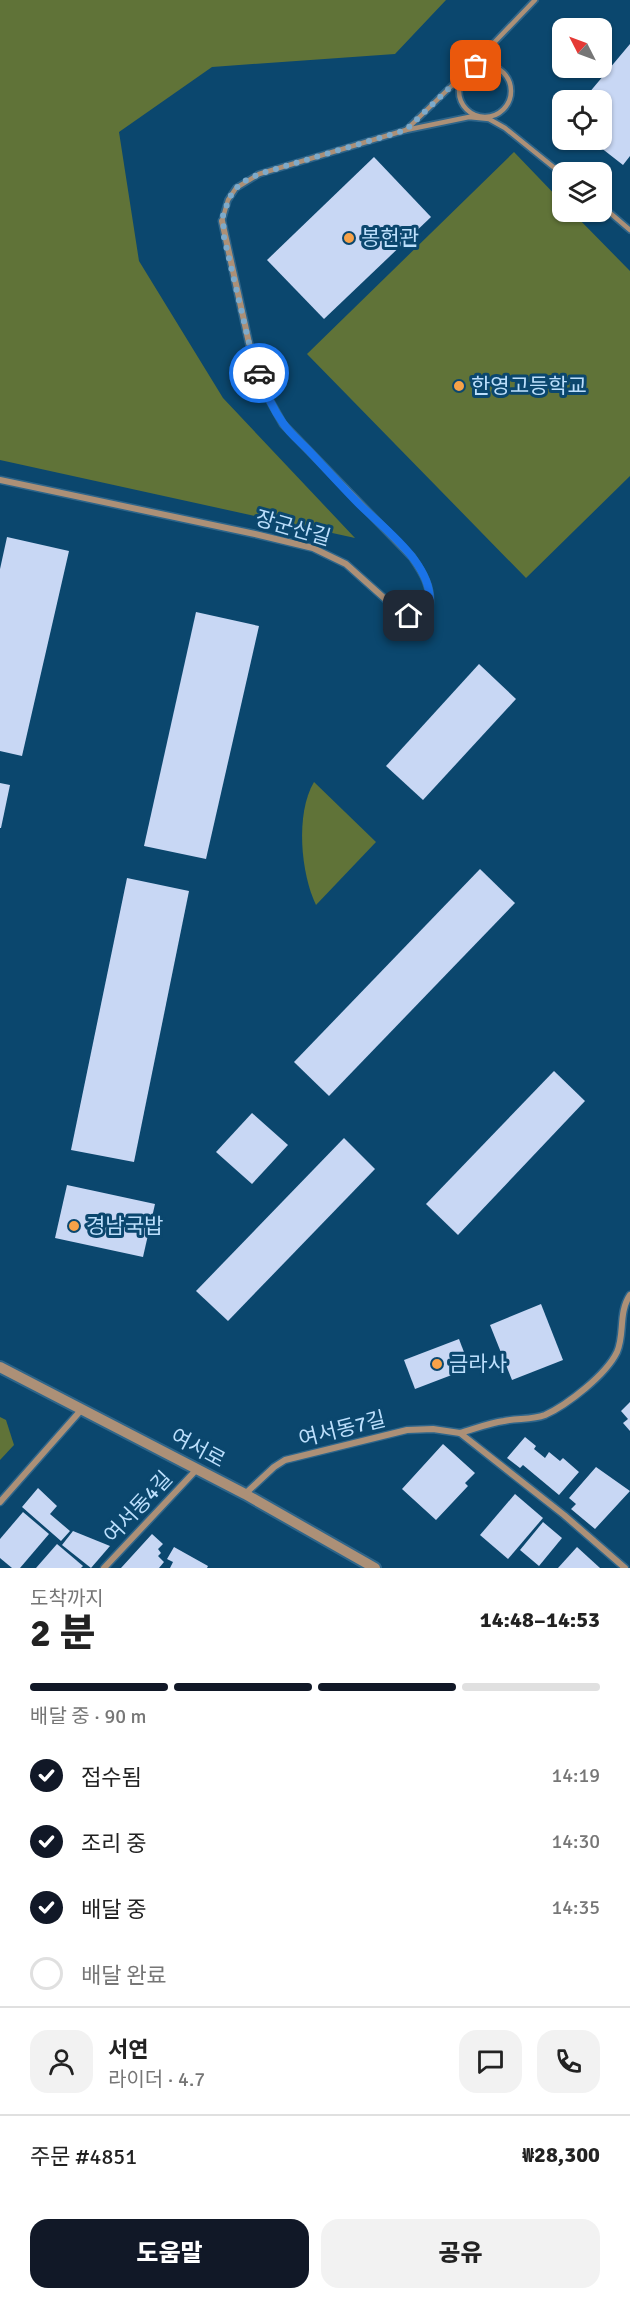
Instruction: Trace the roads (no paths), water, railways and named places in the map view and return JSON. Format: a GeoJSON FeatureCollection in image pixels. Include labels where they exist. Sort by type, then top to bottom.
{"type":"FeatureCollection","features":[{"type":"Feature","properties":{"kind":"street","name":"장군산길"},"geometry":{"type":"LineString","coordinates":[[0,480],[314,548],[346,564],[393,606],[409,616],[419,616],[429,608],[432,597],[423,574],[412,557],[283,424],[265,392],[249,343],[222,221]]}},
{"type":"Feature","properties":{"kind":"street","name":"여서동7길"},"geometry":{"type":"LineString","coordinates":[[245,1494],[274,1467],[285,1460],[299,1456],[407,1430],[434,1429],[460,1433],[502,1421],[543,1416],[586,1386],[612,1360],[618,1350],[622,1313],[630,1295]]}},
{"type":"Feature","properties":{"kind":"street","name":"여서로"},"geometry":{"type":"LineString","coordinates":[[0,1367],[245,1494],[375,1568]]}},
{"type":"Feature","properties":{"kind":"street"},"geometry":{"type":"LineString","coordinates":[[0,1502],[82,1409]]}},
{"type":"Feature","properties":{"kind":"street"},"geometry":{"type":"LineString","coordinates":[[460,1433],[546,1500],[626,1568]]}},
{"type":"Feature","properties":{"kind":"street","name":"여서동4길"},"geometry":{"type":"LineString","coordinates":[[104,1568],[197,1469]]}},
{"type":"Feature","properties":{"kind":"lane"},"geometry":{"type":"LineString","coordinates":[[406,130],[535,0]]}},
{"type":"Feature","properties":{"kind":"lane"},"geometry":{"type":"LineString","coordinates":[[482,117],[491,116],[506,106],[512,90],[506,74],[492,65],[482,64],[468,70],[460,84],[461,101],[466,109],[482,117],[489,119],[517,136],[552,166]]}},
{"type":"Feature","properties":{"kind":"lane","name":"장군산길"},"geometry":{"type":"LineString","coordinates":[[222,221],[228,200],[236,188],[247,179],[406,130],[469,117],[482,117]]}},
{"type":"Feature","properties":{"kind":"lane"},"geometry":{"type":"LineString","coordinates":[[612,215],[630,230]]}},
{"type":"Feature","properties":{"kind":"place","name":"봉헌관"},"geometry":{"type":"Point","coordinates":[349,238]}},
{"type":"Feature","properties":{"kind":"place","name":"한영고등학교"},"geometry":{"type":"Point","coordinates":[459,386]}},
{"type":"Feature","properties":{"kind":"place","name":"경남국밥"},"geometry":{"type":"Point","coordinates":[74,1226]}},
{"type":"Feature","properties":{"kind":"place","name":"금라사"},"geometry":{"type":"Point","coordinates":[437,1364]}}]}
